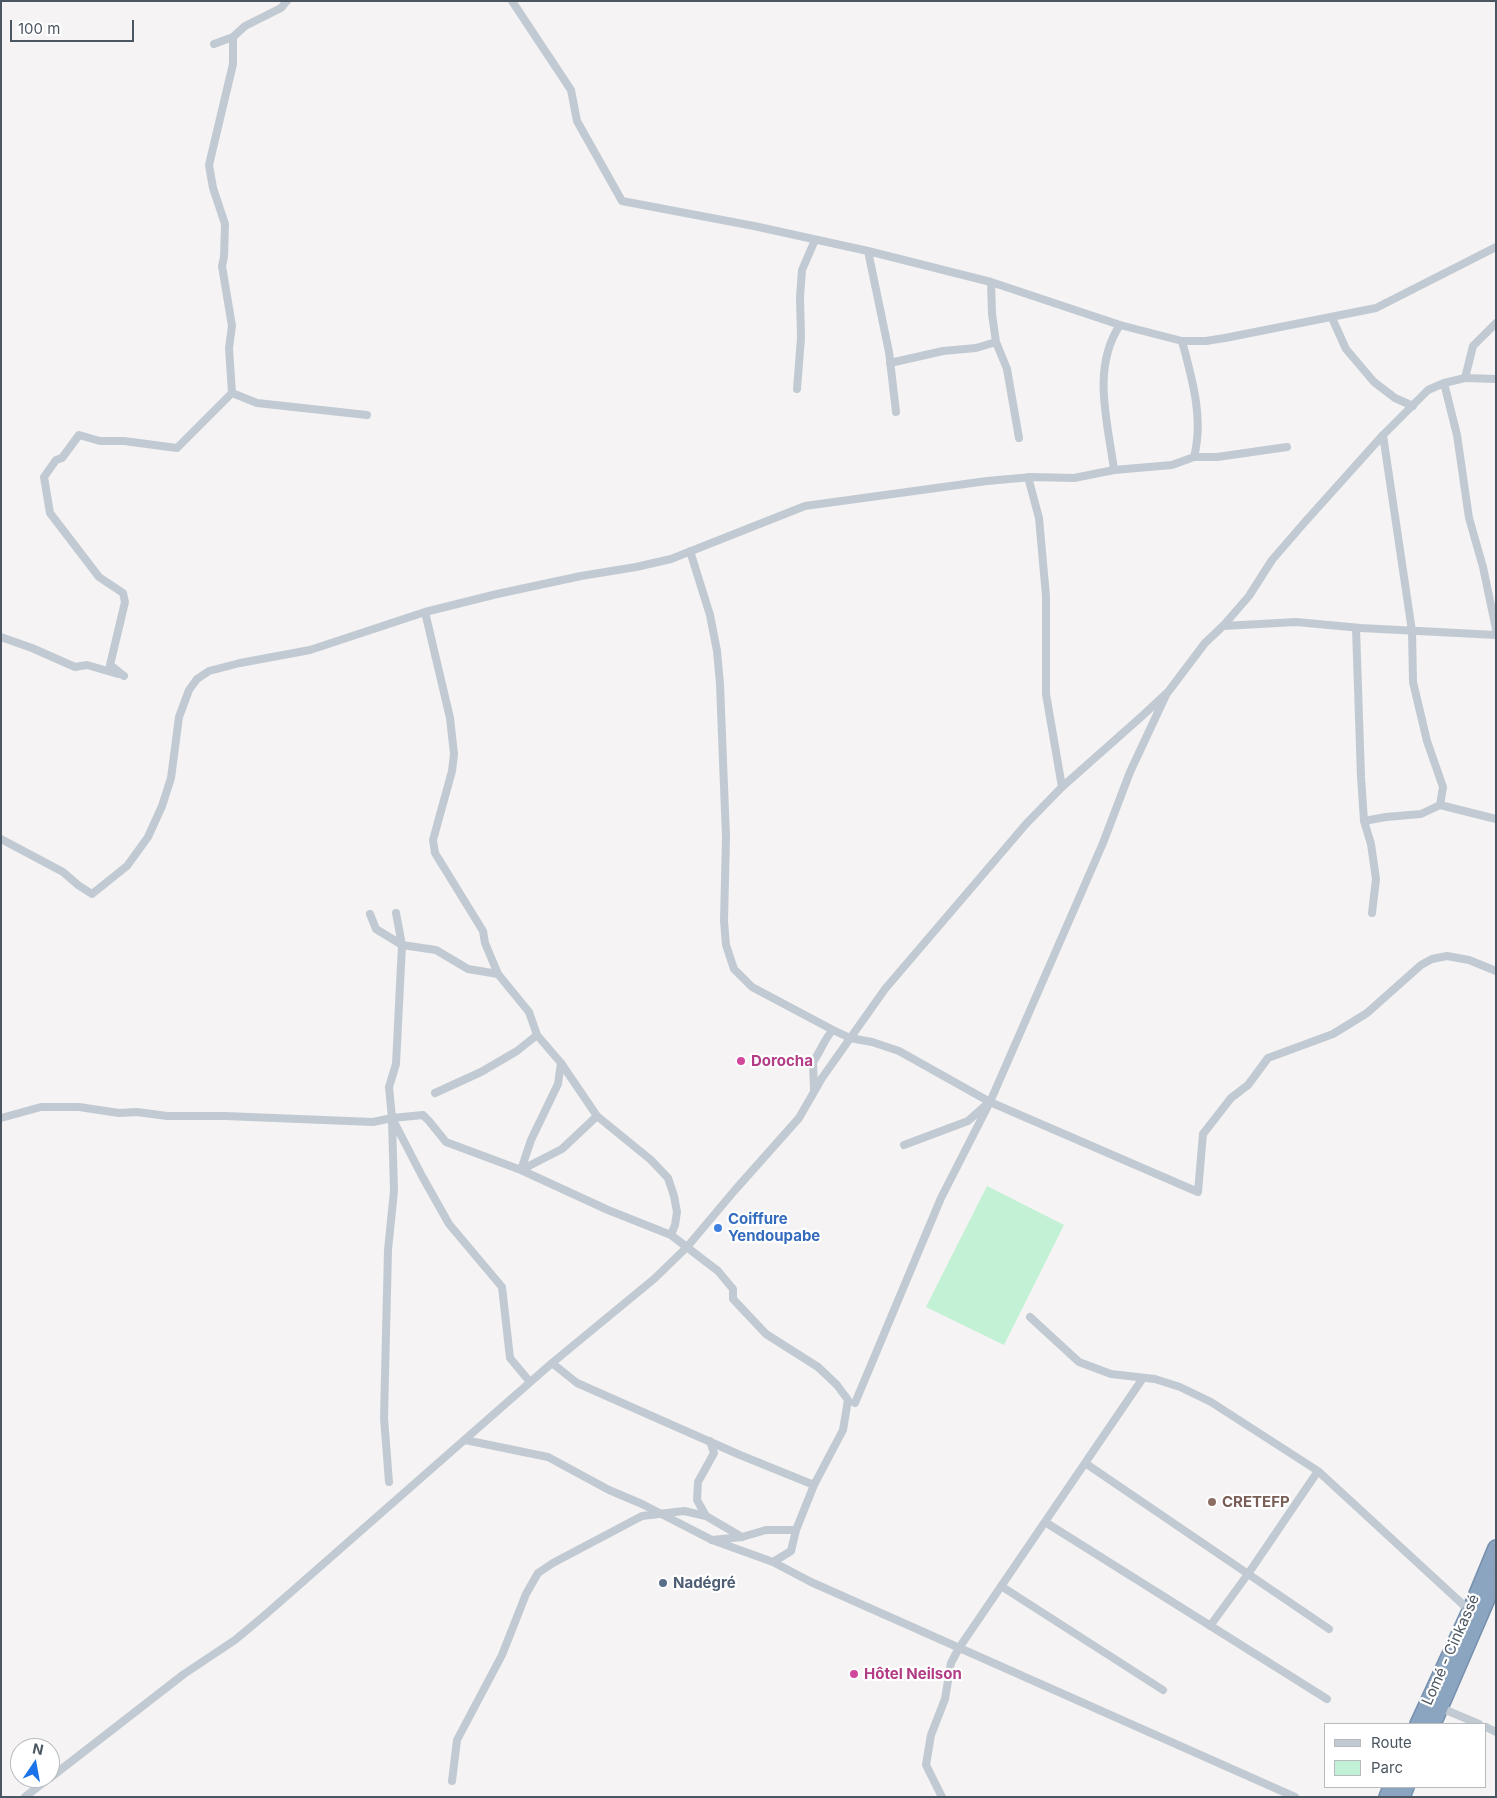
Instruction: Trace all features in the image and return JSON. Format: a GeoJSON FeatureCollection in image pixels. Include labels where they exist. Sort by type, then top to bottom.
{"type":"FeatureCollection","features":[{"type":"Feature","properties":{"kind":"highway","name":"Lomé - Cinkassé"},"geometry":{"type":"LineString","coordinates":[[1433,1723],[1475,1613],[1496,1548]]}},
{"type":"Feature","properties":{"kind":"highway","name":"Lomé - Cinkassé"},"geometry":{"type":"LineString","coordinates":[[1419,1723],[1475,1613],[1496,1578]]}},
{"type":"Feature","properties":{"kind":"street"},"geometry":{"type":"LineString","coordinates":[[214,44],[233,37],[245,26],[281,8],[287,1]]}},
{"type":"Feature","properties":{"kind":"street"},"geometry":{"type":"LineString","coordinates":[[512,1],[571,90],[577,121],[622,201],[836,243],[991,282],[1120,325],[1182,341],[1206,341],[1225,338],[1376,308],[1496,247]]}},
{"type":"Feature","properties":{"kind":"street"},"geometry":{"type":"LineString","coordinates":[[1,637],[75,667],[86,665],[124,676],[110,665],[125,602],[123,593],[99,577],[50,513],[44,477],[56,460],[62,458],[79,435],[100,441],[124,441],[177,448],[232,392],[229,348],[232,326],[222,266],[225,224],[209,165],[233,64],[233,37]]}},
{"type":"Feature","properties":{"kind":"street"},"geometry":{"type":"LineString","coordinates":[[797,390],[801,338],[800,297],[802,270],[815,240]]}},
{"type":"Feature","properties":{"kind":"street"},"geometry":{"type":"LineString","coordinates":[[868,251],[890,364],[896,412]]}},
{"type":"Feature","properties":{"kind":"street"},"geometry":{"type":"LineString","coordinates":[[991,282],[992,314],[996,342],[1007,369],[1019,438]]}},
{"type":"Feature","properties":{"kind":"street"},"geometry":{"type":"LineString","coordinates":[[1332,318],[1346,349],[1374,382],[1395,398],[1413,406]]}},
{"type":"Feature","properties":{"kind":"street"},"geometry":{"type":"LineString","coordinates":[[1465,378],[1473,346],[1496,323]]}},
{"type":"Feature","properties":{"kind":"street"},"geometry":{"type":"LineString","coordinates":[[1114,470],[1102,384],[1108,350],[1112,337],[1120,325]]}},
{"type":"Feature","properties":{"kind":"street"},"geometry":{"type":"LineString","coordinates":[[1182,341],[1194,386],[1197,446],[1194,457]]}},
{"type":"Feature","properties":{"kind":"street"},"geometry":{"type":"LineString","coordinates":[[890,364],[943,351],[976,348],[996,342]]}},
{"type":"Feature","properties":{"kind":"street"},"geometry":{"type":"LineString","coordinates":[[60,1770],[184,1674],[235,1640],[266,1615],[530,1382],[654,1279],[687,1247],[734,1190],[799,1118],[814,1090],[886,989],[1026,824],[1062,787],[1168,692],[1205,643],[1223,626],[1249,596],[1272,560],[1383,435],[1428,390],[1444,382],[1465,378],[1496,379]]}},
{"type":"Feature","properties":{"kind":"street"},"geometry":{"type":"LineString","coordinates":[[1444,382],[1457,436],[1469,518],[1496,629]]}},
{"type":"Feature","properties":{"kind":"street"},"geometry":{"type":"LineString","coordinates":[[232,392],[257,403],[367,415]]}},
{"type":"Feature","properties":{"kind":"street"},"geometry":{"type":"LineString","coordinates":[[1383,435],[1412,631],[1413,682],[1427,741],[1443,787],[1440,805]]}},
{"type":"Feature","properties":{"kind":"street"},"geometry":{"type":"LineString","coordinates":[[1,839],[63,872],[92,894],[127,866],[148,837],[171,778],[179,717],[189,690],[197,680],[209,671],[240,663],[310,650],[425,612],[581,576],[671,559],[804,506],[987,481],[1028,477],[1074,478],[1114,470],[1172,465],[1194,457],[1217,457],[1287,447]]}},
{"type":"Feature","properties":{"kind":"street"},"geometry":{"type":"LineString","coordinates":[[1028,477],[1039,518],[1046,596],[1046,694],[1062,787]]}},
{"type":"Feature","properties":{"kind":"street"},"geometry":{"type":"LineString","coordinates":[[690,551],[710,615],[717,651],[726,837],[724,921],[726,945],[734,969],[752,987],[833,1030],[850,1038],[872,1042],[899,1051],[990,1102],[1198,1192],[1203,1134],[1232,1098],[1248,1085],[1268,1058],[1333,1034],[1367,1013],[1421,965],[1432,959],[1447,956],[1469,960],[1496,971]]}},
{"type":"Feature","properties":{"kind":"street"},"geometry":{"type":"LineString","coordinates":[[425,612],[450,718],[454,754],[452,771],[433,840],[435,853],[484,931],[485,943],[498,974],[529,1012],[537,1035],[561,1063],[597,1116],[651,1160],[668,1178],[677,1212],[676,1225],[671,1235]]}},
{"type":"Feature","properties":{"kind":"street"},"geometry":{"type":"LineString","coordinates":[[1223,626],[1296,622],[1356,628],[1496,635]]}},
{"type":"Feature","properties":{"kind":"street"},"geometry":{"type":"LineString","coordinates":[[1356,628],[1364,821],[1371,844],[1376,879],[1372,913]]}},
{"type":"Feature","properties":{"kind":"street"},"geometry":{"type":"LineString","coordinates":[[855,1403],[941,1198],[990,1102],[1103,843],[1130,772],[1168,692]]}},
{"type":"Feature","properties":{"kind":"street"},"geometry":{"type":"LineString","coordinates":[[1364,821],[1421,814],[1440,805],[1496,819]]}},
{"type":"Feature","properties":{"kind":"street"},"geometry":{"type":"LineString","coordinates":[[389,1482],[384,1418],[388,1250],[394,1191],[389,1086],[396,1064],[402,945],[396,913]]}},
{"type":"Feature","properties":{"kind":"street"},"geometry":{"type":"LineString","coordinates":[[370,914],[376,929],[402,945],[436,950],[468,969],[498,974]]}},
{"type":"Feature","properties":{"kind":"street"},"geometry":{"type":"LineString","coordinates":[[814,1090],[813,1062],[826,1038],[833,1030]]}},
{"type":"Feature","properties":{"kind":"street"},"geometry":{"type":"LineString","coordinates":[[435,1093],[481,1072],[517,1051],[537,1035]]}},
{"type":"Feature","properties":{"kind":"street"},"geometry":{"type":"LineString","coordinates":[[521,1170],[530,1140],[558,1084],[561,1063]]}},
{"type":"Feature","properties":{"kind":"street"},"geometry":{"type":"LineString","coordinates":[[904,1145],[968,1121],[990,1102]]}},
{"type":"Feature","properties":{"kind":"street"},"geometry":{"type":"LineString","coordinates":[[1,1118],[41,1107],[80,1107],[119,1113],[137,1112],[167,1116],[225,1116],[373,1122],[423,1115],[446,1142],[521,1170],[608,1210],[671,1235],[718,1271],[733,1289],[733,1299],[766,1334],[818,1367],[837,1385],[848,1400],[843,1430],[814,1485],[796,1530],[791,1551],[774,1562]]}},
{"type":"Feature","properties":{"kind":"street"},"geometry":{"type":"LineString","coordinates":[[521,1170],[562,1149],[597,1116]]}},
{"type":"Feature","properties":{"kind":"street"},"geometry":{"type":"LineString","coordinates":[[392,1118],[422,1176],[450,1224],[502,1286],[510,1358],[530,1382]]}},
{"type":"Feature","properties":{"kind":"street"},"geometry":{"type":"LineString","coordinates":[[1030,1317],[1079,1362],[1111,1374],[1156,1379],[1211,1402],[1318,1471],[1455,1599],[1475,1613]]}},
{"type":"Feature","properties":{"kind":"street"},"geometry":{"type":"LineString","coordinates":[[552,1363],[577,1383],[814,1485]]}},
{"type":"Feature","properties":{"kind":"street"},"geometry":{"type":"LineString","coordinates":[[942,1797],[926,1765],[931,1735],[944,1699],[951,1663],[959,1648],[1143,1378]]}},
{"type":"Feature","properties":{"kind":"street"},"geometry":{"type":"LineString","coordinates":[[465,1440],[548,1457],[609,1490],[642,1504],[712,1540],[774,1562],[811,1582],[1295,1797]]}},
{"type":"Feature","properties":{"kind":"street"},"geometry":{"type":"LineString","coordinates":[[706,1516],[697,1500],[698,1482],[714,1453],[710,1441]]}},
{"type":"Feature","properties":{"kind":"street"},"geometry":{"type":"LineString","coordinates":[[1085,1463],[1329,1629]]}},
{"type":"Feature","properties":{"kind":"street"},"geometry":{"type":"LineString","coordinates":[[1210,1626],[1318,1471]]}},
{"type":"Feature","properties":{"kind":"street"},"geometry":{"type":"LineString","coordinates":[[452,1781],[457,1740],[502,1655],[526,1594],[538,1573],[553,1563],[642,1516],[684,1511],[706,1516],[742,1537]]}},
{"type":"Feature","properties":{"kind":"street"},"geometry":{"type":"LineString","coordinates":[[1045,1522],[1327,1699]]}},
{"type":"Feature","properties":{"kind":"street"},"geometry":{"type":"LineString","coordinates":[[712,1540],[742,1537],[766,1530],[796,1530]]}},
{"type":"Feature","properties":{"kind":"street"},"geometry":{"type":"LineString","coordinates":[[1001,1586],[1163,1690]]}},
{"type":"Feature","properties":{"kind":"street"},"geometry":{"type":"LineString","coordinates":[[1440,1708],[1477,1723]]}},
{"type":"Feature","properties":{"kind":"street"},"geometry":{"type":"LineString","coordinates":[[25,1797],[37,1788]]}},
{"type":"Feature","properties":{"kind":"green space"},"geometry":{"type":"Polygon","coordinates":[[[987,1186],[1064,1225],[1004,1345],[926,1307],[987,1186]]]}},
{"type":"Feature","properties":{"kind":"place","name":"Dorocha"},"geometry":{"type":"Point","coordinates":[741,1061]}},
{"type":"Feature","properties":{"kind":"place","name":"Coiffure Yendoupabe"},"geometry":{"type":"Point","coordinates":[718,1228]}},
{"type":"Feature","properties":{"kind":"place","name":"CRETEFP"},"geometry":{"type":"Point","coordinates":[1212,1502]}},
{"type":"Feature","properties":{"kind":"place","name":"Nadégré"},"geometry":{"type":"Point","coordinates":[663,1583]}},
{"type":"Feature","properties":{"kind":"place","name":"Hôtel Neilson"},"geometry":{"type":"Point","coordinates":[854,1674]}}]}
